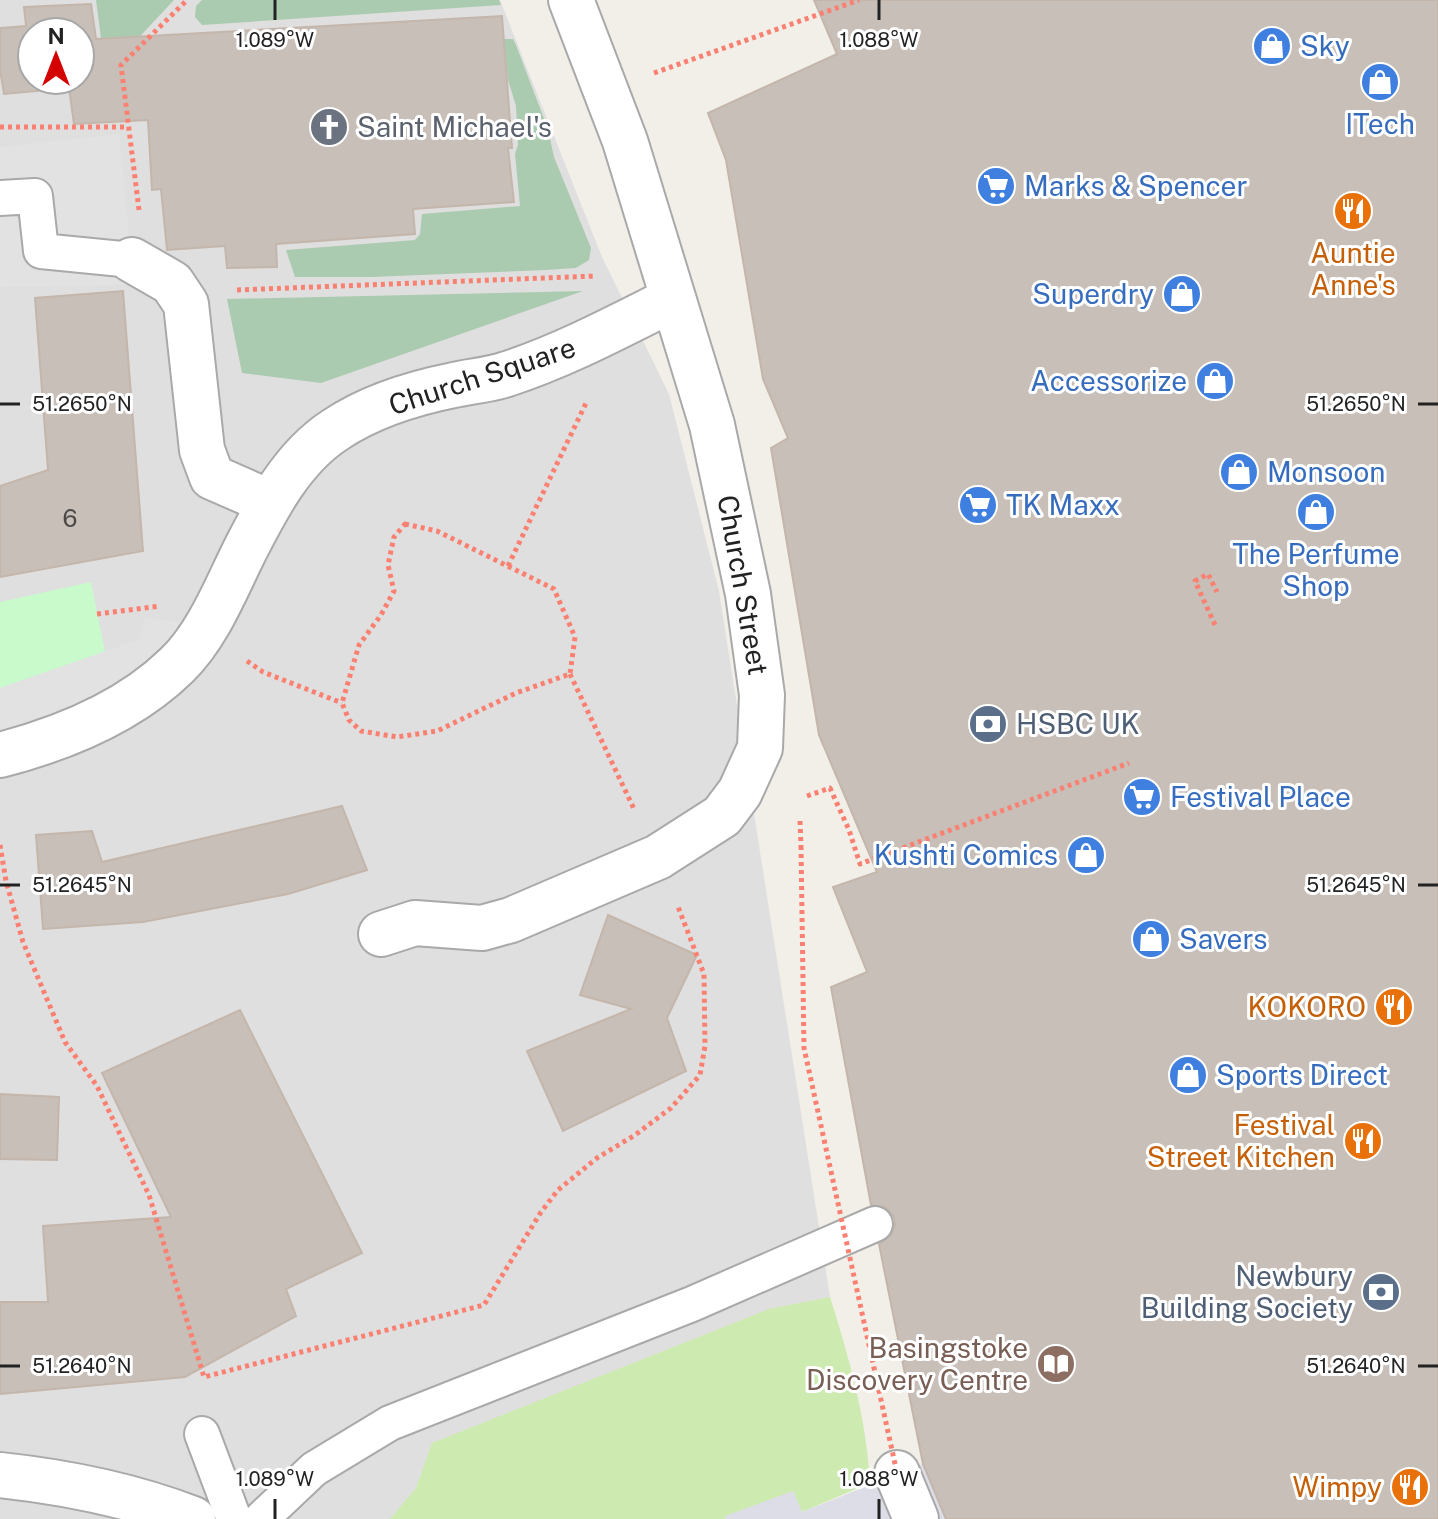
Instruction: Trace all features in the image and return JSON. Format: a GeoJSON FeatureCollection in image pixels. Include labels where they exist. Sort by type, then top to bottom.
{"type":"FeatureCollection","features":[{"type":"Feature","properties":{"kind":"street","name":"Church Street"},"geometry":{"type":"LineString","coordinates":[[381,934],[415,923],[482,928],[511,920],[658,857],[722,816],[740,792],[760,748],[762,695],[748,594],[712,425],[625,141],[571,0]]}},
{"type":"Feature","properties":{"kind":"street"},"geometry":{"type":"LineString","coordinates":[[132,260],[172,283],[186,304],[202,450],[212,477],[269,502]]}},
{"type":"Feature","properties":{"kind":"street","name":"Church Square"},"geometry":{"type":"LineString","coordinates":[[0,755],[30,747],[89,723],[132,699],[178,665],[207,625],[269,502],[306,455],[335,430],[420,392],[504,375],[570,350],[673,299]]}},
{"type":"Feature","properties":{"kind":"street"},"geometry":{"type":"LineString","coordinates":[[897,1473],[916,1519]]}},
{"type":"Feature","properties":{"kind":"street"},"geometry":{"type":"LineString","coordinates":[[0,1475],[51,1481],[151,1503],[193,1519]]}},
{"type":"Feature","properties":{"kind":"lane"},"geometry":{"type":"LineString","coordinates":[[0,198],[35,196],[41,251],[132,260]]}},
{"type":"Feature","properties":{"kind":"lane"},"geometry":{"type":"LineString","coordinates":[[261,1519],[314,1469],[390,1423],[692,1304],[875,1224]]}},
{"type":"Feature","properties":{"kind":"lane"},"geometry":{"type":"LineString","coordinates":[[202,1434],[234,1519]]}},
{"type":"Feature","properties":{"kind":"path"},"geometry":{"type":"LineString","coordinates":[[140,214],[121,65],[187,0]]}},
{"type":"Feature","properties":{"kind":"path"},"geometry":{"type":"LineString","coordinates":[[654,73],[859,0]]}},
{"type":"Feature","properties":{"kind":"path"},"geometry":{"type":"LineString","coordinates":[[0,127],[127,127]]}},
{"type":"Feature","properties":{"kind":"path"},"geometry":{"type":"LineString","coordinates":[[227,290],[596,276]]}},
{"type":"Feature","properties":{"kind":"path"},"geometry":{"type":"LineString","coordinates":[[508,566],[590,394]]}},
{"type":"Feature","properties":{"kind":"path"},"geometry":{"type":"LineString","coordinates":[[570,674],[516,693],[437,731],[397,737],[361,731],[349,720],[342,703],[359,645],[394,591],[388,565],[394,537],[405,524],[437,531],[554,589],[575,637],[570,674],[636,814]]}},
{"type":"Feature","properties":{"kind":"path"},"geometry":{"type":"LineString","coordinates":[[1215,625],[1195,581],[1208,574],[1217,592]]}},
{"type":"Feature","properties":{"kind":"path"},"geometry":{"type":"LineString","coordinates":[[244,659],[263,672],[342,703]]}},
{"type":"Feature","properties":{"kind":"path"},"geometry":{"type":"LineString","coordinates":[[807,796],[830,788],[860,864],[1129,763]]}},
{"type":"Feature","properties":{"kind":"path"},"geometry":{"type":"LineString","coordinates":[[800,821],[804,1048],[897,1473]]}},
{"type":"Feature","properties":{"kind":"path"},"geometry":{"type":"LineString","coordinates":[[0,845],[6,881],[23,942],[65,1042],[97,1086],[149,1195],[204,1377],[484,1305],[558,1190],[597,1158],[671,1108],[700,1075],[705,1046],[704,974],[672,893]]}},
{"type":"Feature","properties":{"kind":"shaded area"},"geometry":{"type":"Polygon","coordinates":[[[0,0],[500,0],[602,257],[669,394],[719,591],[830,1297],[433,1443],[416,1488],[397,1519],[0,1519],[0,0]]]}},
{"type":"Feature","properties":{"kind":"shaded area"},"geometry":{"type":"Polygon","coordinates":[[[119,134],[134,285],[0,287],[0,147],[119,134]]]}},
{"type":"Feature","properties":{"kind":"shaded area"},"geometry":{"type":"Polygon","coordinates":[[[145,618],[207,625],[203,631],[0,755],[0,688],[140,639],[145,618]]]}},
{"type":"Feature","properties":{"kind":"shaded area"},"geometry":{"type":"Polygon","coordinates":[[[923,1464],[946,1519],[726,1519],[725,1516],[793,1491],[802,1512],[923,1464]]]}},
{"type":"Feature","properties":{"kind":"green space"},"geometry":{"type":"Polygon","coordinates":[[[96,0],[174,0],[130,47],[103,54],[96,0]]]}},
{"type":"Feature","properties":{"kind":"green space"},"geometry":{"type":"Polygon","coordinates":[[[202,0],[499,0],[501,5],[202,25],[195,17],[196,6],[202,0]]]}},
{"type":"Feature","properties":{"kind":"green space"},"geometry":{"type":"Polygon","coordinates":[[[504,39],[513,39],[516,45],[548,129],[554,157],[591,248],[589,260],[576,268],[546,270],[295,277],[286,250],[415,240],[420,234],[422,214],[520,206],[515,154],[518,145],[516,106],[508,80],[504,39]]]}},
{"type":"Feature","properties":{"kind":"green space"},"geometry":{"type":"Polygon","coordinates":[[[583,291],[321,383],[242,373],[227,299],[583,291]]]}},
{"type":"Feature","properties":{"kind":"green space"},"geometry":{"type":"Polygon","coordinates":[[[91,582],[105,652],[0,688],[0,602],[91,582]]]}},
{"type":"Feature","properties":{"kind":"green space"},"geometry":{"type":"Polygon","coordinates":[[[830,1297],[856,1389],[870,1483],[802,1512],[726,1519],[390,1519],[416,1488],[432,1443],[769,1309],[830,1297]]]}},
{"type":"Feature","properties":{"kind":"building","name":"Festival Place"},"geometry":{"type":"Polygon","coordinates":[[[814,0],[1438,0],[1438,1519],[946,1519],[923,1464],[879,1244],[891,1235],[894,1217],[886,1208],[871,1205],[831,987],[867,972],[833,887],[877,872],[819,735],[771,448],[788,438],[763,379],[726,160],[708,113],[837,54],[814,0]]]}},
{"type":"Feature","properties":{"kind":"building","name":"Saint Michael's"},"geometry":{"type":"Polygon","coordinates":[[[91,4],[93,16],[25,16],[24,7],[91,4]]]}},
{"type":"Feature","properties":{"kind":"building","name":"Saint Michael's"},"geometry":{"type":"Polygon","coordinates":[[[502,16],[512,148],[508,148],[514,202],[413,209],[415,234],[276,244],[277,267],[227,268],[225,246],[167,250],[161,189],[152,190],[148,120],[74,124],[70,96],[96,96],[96,39],[502,16]]]}},
{"type":"Feature","properties":{"kind":"building","name":"Saint Michael's"},"geometry":{"type":"Polygon","coordinates":[[[16,27],[16,93],[4,94],[0,70],[0,28],[16,27]]]}},
{"type":"Feature","properties":{"kind":"building"},"geometry":{"type":"Polygon","coordinates":[[[123,291],[143,551],[0,577],[0,486],[48,470],[35,298],[123,291]]]}},
{"type":"Feature","properties":{"kind":"building"},"geometry":{"type":"Polygon","coordinates":[[[342,806],[367,870],[288,894],[143,922],[43,929],[36,835],[92,831],[102,862],[342,806]]]}},
{"type":"Feature","properties":{"kind":"building"},"geometry":{"type":"Polygon","coordinates":[[[608,915],[697,955],[667,1018],[686,1071],[563,1131],[527,1051],[631,1009],[580,995],[608,915]]]}},
{"type":"Feature","properties":{"kind":"building"},"geometry":{"type":"Polygon","coordinates":[[[240,1010],[362,1253],[286,1289],[296,1316],[185,1377],[0,1394],[0,1302],[48,1302],[43,1226],[171,1217],[102,1073],[240,1010]]]}},
{"type":"Feature","properties":{"kind":"building"},"geometry":{"type":"Polygon","coordinates":[[[0,1094],[59,1097],[57,1160],[0,1159],[0,1094]]]}},
{"type":"Feature","properties":{"kind":"place","name":"Sky"},"geometry":{"type":"Point","coordinates":[1272,46]}},
{"type":"Feature","properties":{"kind":"place","name":"ITech"},"geometry":{"type":"Point","coordinates":[1380,82]}},
{"type":"Feature","properties":{"kind":"place","name":"Saint Michael's"},"geometry":{"type":"Point","coordinates":[329,127]}},
{"type":"Feature","properties":{"kind":"place","name":"Marks & Spencer"},"geometry":{"type":"Point","coordinates":[996,186]}},
{"type":"Feature","properties":{"kind":"place","name":"Auntie Anne's"},"geometry":{"type":"Point","coordinates":[1353,211]}},
{"type":"Feature","properties":{"kind":"place","name":"Superdry"},"geometry":{"type":"Point","coordinates":[1182,294]}},
{"type":"Feature","properties":{"kind":"place","name":"Accessorize"},"geometry":{"type":"Point","coordinates":[1215,381]}},
{"type":"Feature","properties":{"kind":"place","name":"Monsoon"},"geometry":{"type":"Point","coordinates":[1239,472]}},
{"type":"Feature","properties":{"kind":"place","name":"TK Maxx"},"geometry":{"type":"Point","coordinates":[978,505]}},
{"type":"Feature","properties":{"kind":"place","name":"The Perfume Shop"},"geometry":{"type":"Point","coordinates":[1316,512]}},
{"type":"Feature","properties":{"kind":"place","name":"HSBC UK"},"geometry":{"type":"Point","coordinates":[988,724]}},
{"type":"Feature","properties":{"kind":"place","name":"Festival Place"},"geometry":{"type":"Point","coordinates":[1142,797]}},
{"type":"Feature","properties":{"kind":"place","name":"Kushti Comics"},"geometry":{"type":"Point","coordinates":[1086,855]}},
{"type":"Feature","properties":{"kind":"place","name":"Savers"},"geometry":{"type":"Point","coordinates":[1151,939]}},
{"type":"Feature","properties":{"kind":"place","name":"KOKORO"},"geometry":{"type":"Point","coordinates":[1394,1007]}},
{"type":"Feature","properties":{"kind":"place","name":"Sports Direct"},"geometry":{"type":"Point","coordinates":[1188,1075]}},
{"type":"Feature","properties":{"kind":"place","name":"Festival Street Kitchen"},"geometry":{"type":"Point","coordinates":[1363,1141]}},
{"type":"Feature","properties":{"kind":"place","name":"Newbury Building Society"},"geometry":{"type":"Point","coordinates":[1381,1292]}},
{"type":"Feature","properties":{"kind":"place","name":"Basingstoke Discovery Centre"},"geometry":{"type":"Point","coordinates":[1056,1364]}},
{"type":"Feature","properties":{"kind":"place","name":"Wimpy"},"geometry":{"type":"Point","coordinates":[1410,1487]}}]}
